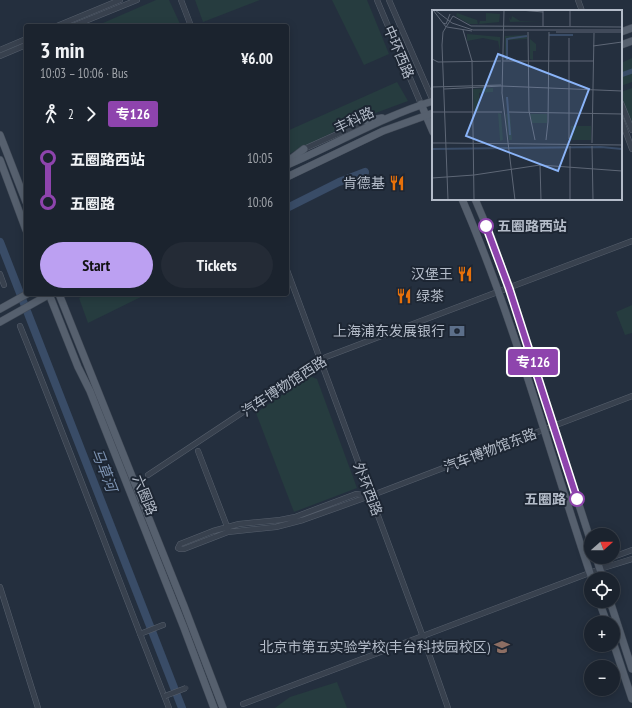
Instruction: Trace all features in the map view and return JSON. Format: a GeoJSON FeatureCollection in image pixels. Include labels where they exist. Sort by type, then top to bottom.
{"type":"FeatureCollection","features":[{"type":"Feature","properties":{"kind":"main road"},"geometry":{"type":"LineString","coordinates":[[622,32],[632,28]]}},
{"type":"Feature","properties":{"kind":"main road"},"geometry":{"type":"LineString","coordinates":[[622,45],[632,41]]}},
{"type":"Feature","properties":{"kind":"main road","name":"丰科路"},"geometry":{"type":"LineString","coordinates":[[289,164],[392,116],[421,104],[432,101]]}},
{"type":"Feature","properties":{"kind":"main road"},"geometry":{"type":"LineString","coordinates":[[421,104],[429,114],[432,128]]}},
{"type":"Feature","properties":{"kind":"main road","name":"丰科路"},"geometry":{"type":"LineString","coordinates":[[289,176],[383,132],[429,114]]}},
{"type":"Feature","properties":{"kind":"main road"},"geometry":{"type":"LineString","coordinates":[[366,121],[392,116]]}},
{"type":"Feature","properties":{"kind":"main road"},"geometry":{"type":"LineString","coordinates":[[0,135],[24,197]]}},
{"type":"Feature","properties":{"kind":"main road"},"geometry":{"type":"LineString","coordinates":[[289,160],[304,149]]}},
{"type":"Feature","properties":{"kind":"main road"},"geometry":{"type":"LineString","coordinates":[[0,160],[24,225]]}},
{"type":"Feature","properties":{"kind":"main road"},"geometry":{"type":"LineString","coordinates":[[462,200],[499,292],[590,572]]}},
{"type":"Feature","properties":{"kind":"main road"},"geometry":{"type":"LineString","coordinates":[[475,200],[492,239],[509,288],[586,528]]}},
{"type":"Feature","properties":{"kind":"main road"},"geometry":{"type":"LineString","coordinates":[[0,309],[24,296]]}},
{"type":"Feature","properties":{"kind":"main road"},"geometry":{"type":"LineString","coordinates":[[0,322],[46,296]]}},
{"type":"Feature","properties":{"kind":"main road","name":"六圈路"},"geometry":{"type":"LineString","coordinates":[[51,296],[78,368],[93,399],[184,628],[214,708]]}},
{"type":"Feature","properties":{"kind":"main road","name":"六圈路"},"geometry":{"type":"LineString","coordinates":[[60,296],[179,591],[223,708]]}},
{"type":"Feature","properties":{"kind":"main road"},"geometry":{"type":"LineString","coordinates":[[598,564],[601,572]]}},
{"type":"Feature","properties":{"kind":"main road"},"geometry":{"type":"LineString","coordinates":[[612,608],[632,668]]}},
{"type":"Feature","properties":{"kind":"main road"},"geometry":{"type":"LineString","coordinates":[[616,652],[632,699]]}},
{"type":"Feature","properties":{"kind":"street"},"geometry":{"type":"LineString","coordinates":[[62,24],[120,0]]}},
{"type":"Feature","properties":{"kind":"street"},"geometry":{"type":"LineString","coordinates":[[78,24],[138,0]]}},
{"type":"Feature","properties":{"kind":"street"},"geometry":{"type":"LineString","coordinates":[[181,0],[190,24]]}},
{"type":"Feature","properties":{"kind":"street","name":"中环西路"},"geometry":{"type":"LineString","coordinates":[[377,0],[421,104]]}},
{"type":"Feature","properties":{"kind":"street","name":"中环西路"},"geometry":{"type":"LineString","coordinates":[[389,0],[432,99]]}},
{"type":"Feature","properties":{"kind":"street"},"geometry":{"type":"LineString","coordinates":[[578,0],[582,10]]}},
{"type":"Feature","properties":{"kind":"street"},"geometry":{"type":"LineString","coordinates":[[0,50],[24,40]]}},
{"type":"Feature","properties":{"kind":"street"},"geometry":{"type":"LineString","coordinates":[[0,56],[24,46]]}},
{"type":"Feature","properties":{"kind":"street"},"geometry":{"type":"LineString","coordinates":[[622,105],[632,130]]}},
{"type":"Feature","properties":{"kind":"street","name":"丰科路"},"geometry":{"type":"LineString","coordinates":[[304,149],[366,121]]}},
{"type":"Feature","properties":{"kind":"street"},"geometry":{"type":"LineString","coordinates":[[622,122],[632,149]]}},
{"type":"Feature","properties":{"kind":"street","name":"汽车博物馆西路"},"geometry":{"type":"LineString","coordinates":[[148,475],[326,357],[632,241]]}},
{"type":"Feature","properties":{"kind":"street"},"geometry":{"type":"LineString","coordinates":[[0,274],[4,285]]}},
{"type":"Feature","properties":{"kind":"street","name":"外环西路"},"geometry":{"type":"LineString","coordinates":[[289,276],[448,708]]}},
{"type":"Feature","properties":{"kind":"street"},"geometry":{"type":"LineString","coordinates":[[20,326],[169,708]]}},
{"type":"Feature","properties":{"kind":"street","name":"汽车博物馆东路"},"geometry":{"type":"LineString","coordinates":[[370,496],[632,396]]}},
{"type":"Feature","properties":{"kind":"street"},"geometry":{"type":"LineString","coordinates":[[198,451],[228,529]]}},
{"type":"Feature","properties":{"kind":"street"},"geometry":{"type":"LineString","coordinates":[[228,529],[180,544],[178,548],[184,549],[228,529],[239,524],[295,517],[356,494],[370,496]]}},
{"type":"Feature","properties":{"kind":"street"},"geometry":{"type":"LineString","coordinates":[[596,572],[612,558],[632,550]]}},
{"type":"Feature","properties":{"kind":"street"},"geometry":{"type":"LineString","coordinates":[[600,569],[632,559]]}},
{"type":"Feature","properties":{"kind":"street"},"geometry":{"type":"LineString","coordinates":[[243,704],[584,579]]}},
{"type":"Feature","properties":{"kind":"street"},"geometry":{"type":"LineString","coordinates":[[0,587],[38,708]]}},
{"type":"Feature","properties":{"kind":"street"},"geometry":{"type":"LineString","coordinates":[[140,634],[163,625]]}},
{"type":"Feature","properties":{"kind":"street"},"geometry":{"type":"LineString","coordinates":[[164,696],[186,688]]}},
{"type":"Feature","properties":{"kind":"green space"},"geometry":{"type":"Polygon","coordinates":[[[156,0],[169,0],[180,24],[101,24],[156,0]]]}},
{"type":"Feature","properties":{"kind":"green space"},"geometry":{"type":"Polygon","coordinates":[[[195,0],[260,0],[203,22],[195,0]]]}},
{"type":"Feature","properties":{"kind":"green space"},"geometry":{"type":"Polygon","coordinates":[[[332,0],[367,0],[389,54],[364,65],[332,0]]]}},
{"type":"Feature","properties":{"kind":"green space"},"geometry":{"type":"Polygon","coordinates":[[[632,58],[632,82],[622,86],[622,63],[632,58]]]}},
{"type":"Feature","properties":{"kind":"green space"},"geometry":{"type":"Polygon","coordinates":[[[397,82],[408,101],[362,118],[289,154],[289,130],[397,82]]]}},
{"type":"Feature","properties":{"kind":"green space"},"geometry":{"type":"Polygon","coordinates":[[[632,88],[632,122],[622,99],[622,92],[632,88]]]}},
{"type":"Feature","properties":{"kind":"green space"},"geometry":{"type":"Polygon","coordinates":[[[84,296],[143,296],[88,323],[79,298],[84,296]]]}},
{"type":"Feature","properties":{"kind":"green space"},"geometry":{"type":"Polygon","coordinates":[[[632,305],[632,333],[625,335],[616,312],[632,305]]]}},
{"type":"Feature","properties":{"kind":"green space"},"geometry":{"type":"Polygon","coordinates":[[[309,376],[317,379],[357,488],[294,512],[256,413],[309,376]]]}},
{"type":"Feature","properties":{"kind":"green space"},"geometry":{"type":"Polygon","coordinates":[[[337,682],[347,708],[275,708],[290,697],[337,682]]]}},
{"type":"Feature","properties":{"kind":"waterway"},"geometry":{"type":"LineString","coordinates":[[622,75],[632,71]]}},
{"type":"Feature","properties":{"kind":"waterway"},"geometry":{"type":"LineString","coordinates":[[289,207],[339,182],[365,172]]}},
{"type":"Feature","properties":{"kind":"waterway","name":"马草河"},"geometry":{"type":"LineString","coordinates":[[0,242],[182,708]]}},
{"type":"Feature","properties":{"kind":"bus line","name":"专126"},"geometry":{"type":"LineString","coordinates":[[486,226],[509,288],[577,499]]}},
{"type":"Feature","properties":{"kind":"place","name":"肯德基"},"geometry":{"type":"Point","coordinates":[397,183]}},
{"type":"Feature","properties":{"kind":"place","name":"五圈路西站"},"geometry":{"type":"Point","coordinates":[486,226]}},
{"type":"Feature","properties":{"kind":"place","name":"汉堡王"},"geometry":{"type":"Point","coordinates":[465,274]}},
{"type":"Feature","properties":{"kind":"place","name":"绿茶"},"geometry":{"type":"Point","coordinates":[404,296]}},
{"type":"Feature","properties":{"kind":"place","name":"上海浦东发展银行"},"geometry":{"type":"Point","coordinates":[457,331]}},
{"type":"Feature","properties":{"kind":"place","name":"五圈路"},"geometry":{"type":"Point","coordinates":[577,499]}},
{"type":"Feature","properties":{"kind":"place","name":"北京市第五实验学校(丰台科技园校区)"},"geometry":{"type":"Point","coordinates":[502,647]}}]}
